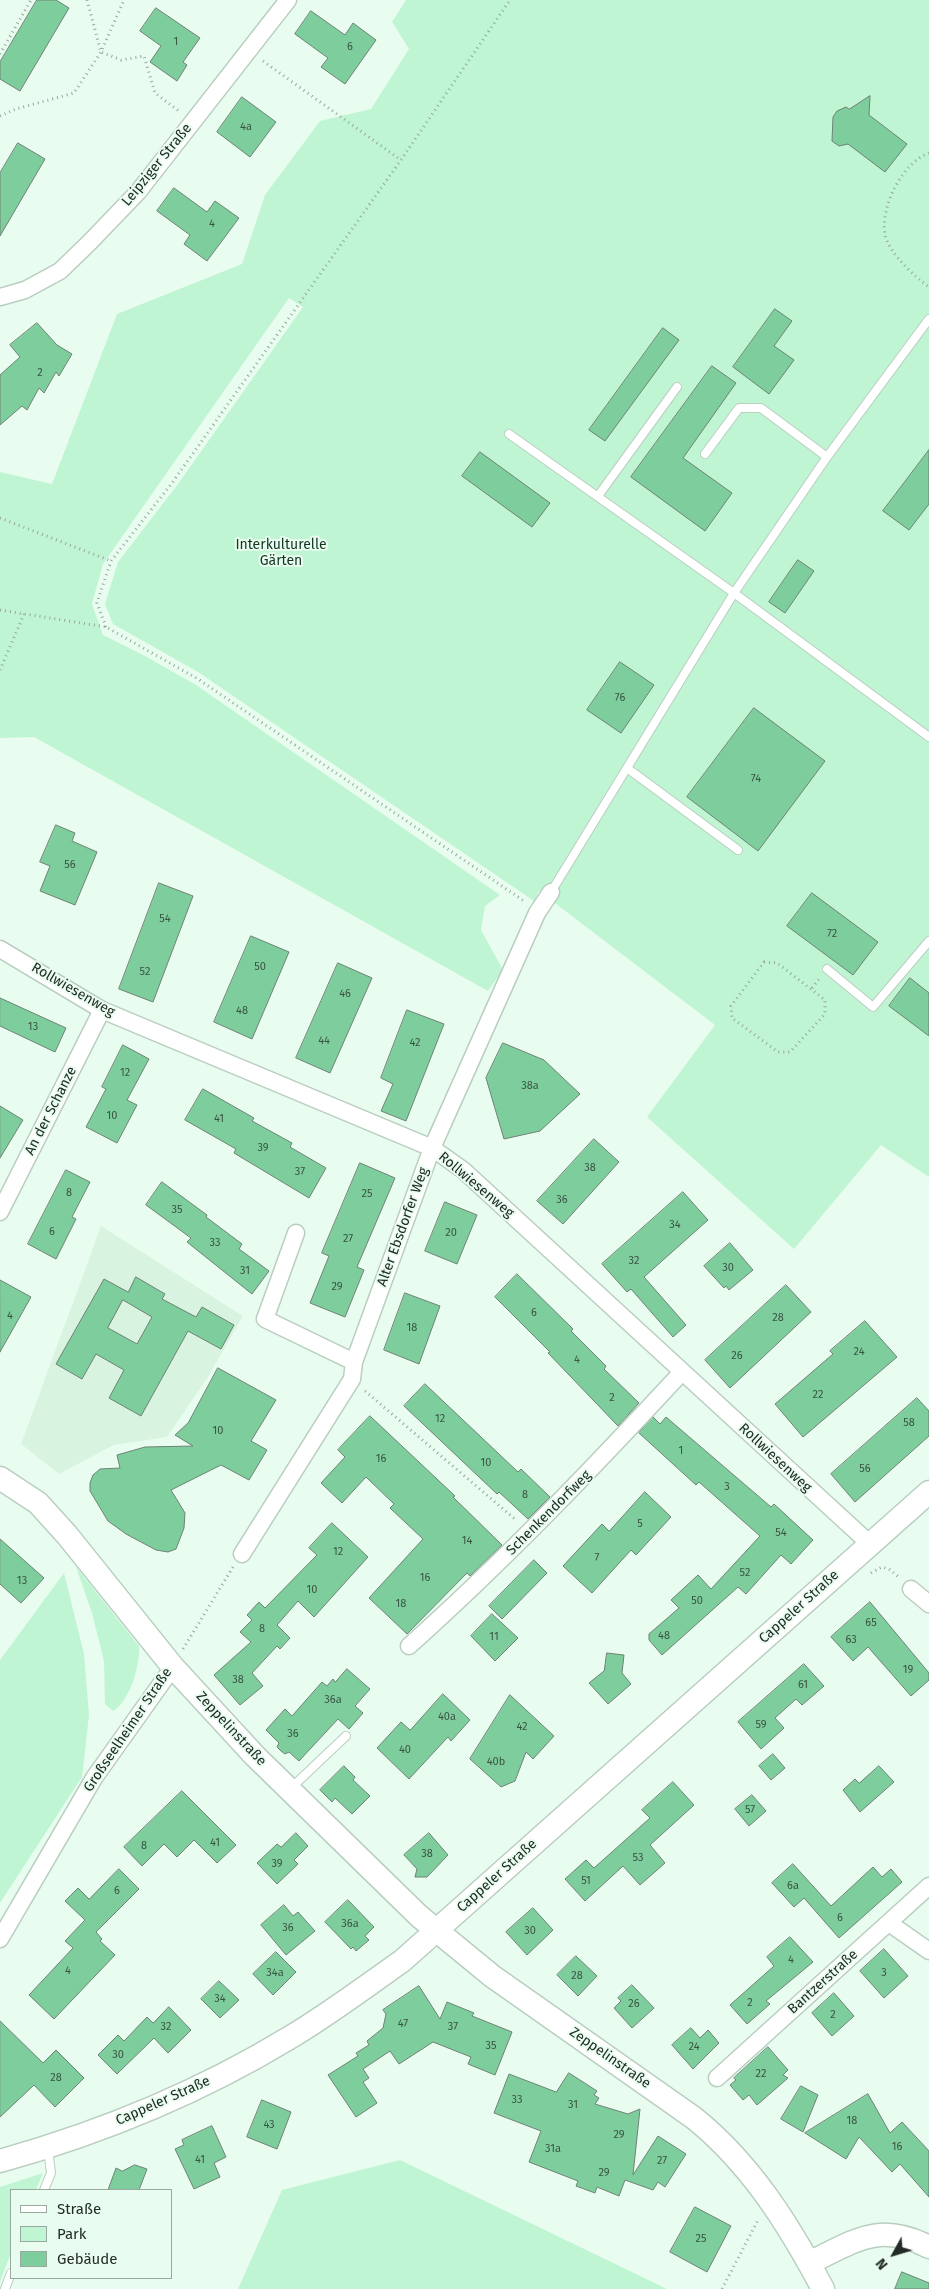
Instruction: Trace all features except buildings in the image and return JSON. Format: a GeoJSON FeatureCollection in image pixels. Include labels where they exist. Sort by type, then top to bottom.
{"type":"FeatureCollection","features":[{"type":"Feature","properties":{"kind":"main road","name":"Großseelheimer Straße"},"geometry":{"type":"LineString","coordinates":[[0,1478],[38,1503],[67,1535],[173,1666]]}},
{"type":"Feature","properties":{"kind":"main road","name":"Cappeler Straße"},"geometry":{"type":"LineString","coordinates":[[0,2161],[90,2132],[189,2091],[250,2060],[330,2012],[402,1961],[929,1492]]}},
{"type":"Feature","properties":{"kind":"main road","name":"Zeppelinstraße"},"geometry":{"type":"LineString","coordinates":[[173,1666],[289,1790],[437,1930],[492,1976],[700,2122],[739,2158],[769,2199],[823,2289]]}},
{"type":"Feature","properties":{"kind":"main road"},"geometry":{"type":"LineString","coordinates":[[809,2263],[851,2243],[881,2233],[899,2234],[929,2247]]}},
{"type":"Feature","properties":{"kind":"street","name":"Leipziger Straße"},"geometry":{"type":"LineString","coordinates":[[0,297],[26,290],[60,270],[138,192],[288,0]]}},
{"type":"Feature","properties":{"kind":"street","name":"Alter Ebsdorfer Weg"},"geometry":{"type":"LineString","coordinates":[[242,1554],[352,1379],[354,1362],[432,1148],[538,913],[551,892]]}},
{"type":"Feature","properties":{"kind":"street","name":"Rollwiesenweg"},"geometry":{"type":"LineString","coordinates":[[0,950],[102,1010],[432,1148],[463,1170],[870,1544]]}},
{"type":"Feature","properties":{"kind":"street","name":"An der Schanze"},"geometry":{"type":"LineString","coordinates":[[0,1212],[102,1010]]}},
{"type":"Feature","properties":{"kind":"street"},"geometry":{"type":"LineString","coordinates":[[296,1233],[265,1319],[354,1362]]}},
{"type":"Feature","properties":{"kind":"street","name":"Schenkendorfweg"},"geometry":{"type":"LineString","coordinates":[[409,1646],[470,1592],[588,1474],[682,1372]]}},
{"type":"Feature","properties":{"kind":"street"},"geometry":{"type":"LineString","coordinates":[[911,1589],[929,1604]]}},
{"type":"Feature","properties":{"kind":"street","name":"Großseelheimer Straße"},"geometry":{"type":"LineString","coordinates":[[1,1936],[94,1778],[173,1666]]}},
{"type":"Feature","properties":{"kind":"street","name":"Bantzerstraße"},"geometry":{"type":"LineString","coordinates":[[717,2078],[929,1886]]}},
{"type":"Feature","properties":{"kind":"street"},"geometry":{"type":"LineString","coordinates":[[890,1923],[929,1950]]}},
{"type":"Feature","properties":{"kind":"lane"},"geometry":{"type":"LineString","coordinates":[[551,892],[734,593],[827,457],[929,320]]}},
{"type":"Feature","properties":{"kind":"lane"},"geometry":{"type":"LineString","coordinates":[[598,496],[677,386]]}},
{"type":"Feature","properties":{"kind":"lane"},"geometry":{"type":"LineString","coordinates":[[705,454],[739,408],[761,408],[827,457]]}},
{"type":"Feature","properties":{"kind":"lane"},"geometry":{"type":"LineString","coordinates":[[509,434],[734,593],[929,737]]}},
{"type":"Feature","properties":{"kind":"lane"},"geometry":{"type":"LineString","coordinates":[[628,768],[738,850]]}},
{"type":"Feature","properties":{"kind":"lane"},"geometry":{"type":"LineString","coordinates":[[827,969],[873,1007],[929,941]]}},
{"type":"Feature","properties":{"kind":"lane"},"geometry":{"type":"LineString","coordinates":[[289,1790],[346,1736]]}},
{"type":"Feature","properties":{"kind":"lane"},"geometry":{"type":"LineString","coordinates":[[44,2189],[51,2172],[48,2147]]}},
{"type":"Feature","properties":{"kind":"lane"},"geometry":{"type":"LineString","coordinates":[[5,2289],[10,2276]]}},
{"type":"Feature","properties":{"kind":"path"},"geometry":{"type":"LineString","coordinates":[[0,54],[31,0]]}},
{"type":"Feature","properties":{"kind":"path"},"geometry":{"type":"LineString","coordinates":[[87,0],[101,52]]}},
{"type":"Feature","properties":{"kind":"path"},"geometry":{"type":"LineString","coordinates":[[0,116],[16,109],[74,93],[101,52],[124,0]]}},
{"type":"Feature","properties":{"kind":"path"},"geometry":{"type":"LineString","coordinates":[[106,627],[97,604],[111,561],[172,483],[401,160],[510,0]]}},
{"type":"Feature","properties":{"kind":"path"},"geometry":{"type":"LineString","coordinates":[[249,50],[401,160]]}},
{"type":"Feature","properties":{"kind":"path"},"geometry":{"type":"LineString","coordinates":[[101,52],[121,60],[144,56],[155,93],[193,121]]}},
{"type":"Feature","properties":{"kind":"path"},"geometry":{"type":"LineString","coordinates":[[929,153],[923,155],[900,178],[885,207],[885,237],[909,272],[929,287]]}},
{"type":"Feature","properties":{"kind":"path"},"geometry":{"type":"LineString","coordinates":[[0,518],[111,561]]}},
{"type":"Feature","properties":{"kind":"path"},"geometry":{"type":"LineString","coordinates":[[0,610],[106,627],[198,679],[526,902],[538,913]]}},
{"type":"Feature","properties":{"kind":"path"},"geometry":{"type":"LineString","coordinates":[[0,670],[24,614]]}},
{"type":"Feature","properties":{"kind":"path"},"geometry":{"type":"LineString","coordinates":[[764,962],[778,963],[825,1000],[825,1014],[790,1052],[778,1052],[732,1018],[731,1006],[764,962]]}},
{"type":"Feature","properties":{"kind":"path"},"geometry":{"type":"LineString","coordinates":[[352,1379],[530,1532]]}},
{"type":"Feature","properties":{"kind":"path"},"geometry":{"type":"LineString","coordinates":[[173,1666],[219,1586],[242,1554]]}},
{"type":"Feature","properties":{"kind":"path"},"geometry":{"type":"LineString","coordinates":[[882,1567],[889,1569]]}},
{"type":"Feature","properties":{"kind":"path"},"geometry":{"type":"LineString","coordinates":[[722,2289],[769,2199]]}},
{"type":"Feature","properties":{"kind":"shaded area"},"geometry":{"type":"Polygon","coordinates":[[[101,1226],[243,1316],[208,1377],[167,1437],[114,1445],[59,1474],[21,1444],[101,1226]]]}},
{"type":"Feature","properties":{"kind":"green space","name":"Interkulturelle Gärten"},"geometry":{"type":"Polygon","coordinates":[[[406,0],[929,0],[929,1177],[881,1145],[794,1249],[647,1117],[715,1025],[539,891],[534,901],[198,672],[113,624],[105,604],[118,562],[178,484],[303,307],[289,298],[103,564],[92,604],[103,635],[196,685],[500,895],[485,906],[481,930],[503,970],[488,991],[34,737],[0,738],[0,472],[52,484],[117,314],[242,264],[265,195],[320,121],[371,109],[409,49],[392,22],[406,0]]]}},
{"type":"Feature","properties":{"kind":"green space"},"geometry":{"type":"Polygon","coordinates":[[[76,1567],[139,1646],[138,1662],[133,1682],[124,1700],[113,1711],[105,1704],[104,1661],[92,1613],[76,1567]]]}},
{"type":"Feature","properties":{"kind":"green space"},"geometry":{"type":"Polygon","coordinates":[[[64,1573],[84,1654],[89,1715],[82,1777],[0,1903],[0,1660],[64,1573]]]}},
{"type":"Feature","properties":{"kind":"green space"},"geometry":{"type":"Polygon","coordinates":[[[400,2160],[667,2289],[238,2289],[282,2190],[400,2160]]]}},
{"type":"Feature","properties":{"kind":"green space"},"geometry":{"type":"Polygon","coordinates":[[[43,2173],[36,2189],[10,2189],[10,2256],[0,2282],[0,2187],[43,2173]]]}}]}
